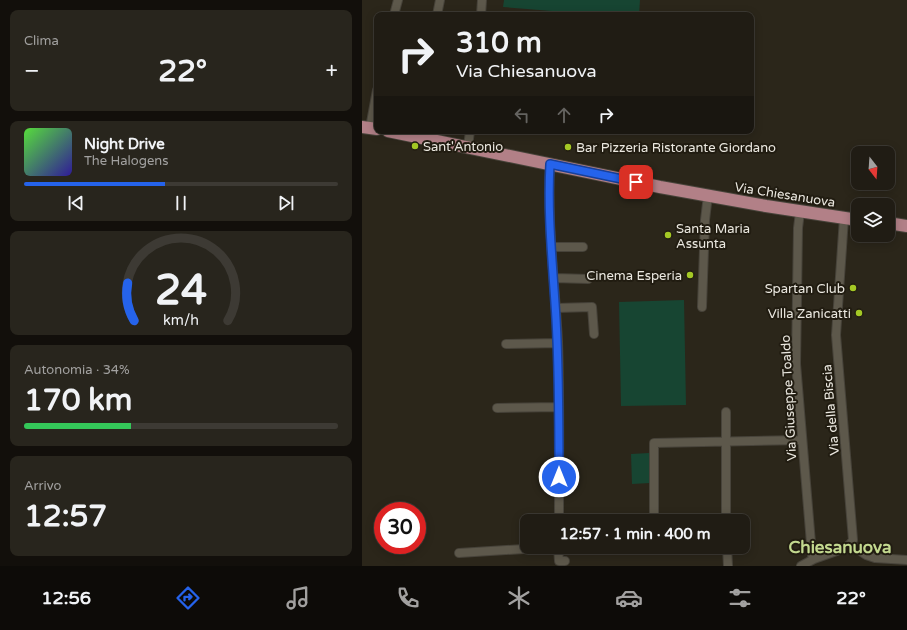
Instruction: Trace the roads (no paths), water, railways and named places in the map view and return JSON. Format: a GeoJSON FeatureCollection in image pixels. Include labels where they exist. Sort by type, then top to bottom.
{"type":"FeatureCollection","features":[{"type":"Feature","properties":{"kind":"main road","name":"Via Chiesanuova"},"geometry":{"type":"LineString","coordinates":[[418,134],[660,187],[800,212],[851,219]]}},
{"type":"Feature","properties":{"kind":"main road"},"geometry":{"type":"LineString","coordinates":[[895,224],[907,226]]}},
{"type":"Feature","properties":{"kind":"street"},"geometry":{"type":"LineString","coordinates":[[395,12],[398,0]]}},
{"type":"Feature","properties":{"kind":"street"},"geometry":{"type":"LineString","coordinates":[[438,12],[440,0]]}},
{"type":"Feature","properties":{"kind":"street"},"geometry":{"type":"LineString","coordinates":[[481,12],[482,0]]}},
{"type":"Feature","properties":{"kind":"street"},"geometry":{"type":"LineString","coordinates":[[370,128],[374,106]]}},
{"type":"Feature","properties":{"kind":"street"},"geometry":{"type":"LineString","coordinates":[[468,146],[470,134]]}},
{"type":"Feature","properties":{"kind":"street"},"geometry":{"type":"LineString","coordinates":[[550,164],[550,220],[558,343],[560,407],[559,514]]}},
{"type":"Feature","properties":{"kind":"street"},"geometry":{"type":"LineString","coordinates":[[702,308],[705,220],[708,195]]}},
{"type":"Feature","properties":{"kind":"street","name":"Via Giuseppe Toaldo"},"geometry":{"type":"LineString","coordinates":[[800,212],[798,228],[796,364],[812,555],[814,559]]}},
{"type":"Feature","properties":{"kind":"street","name":"Via della Biscia"},"geometry":{"type":"LineString","coordinates":[[844,218],[836,334],[853,540],[850,544]]}},
{"type":"Feature","properties":{"kind":"street"},"geometry":{"type":"LineString","coordinates":[[552,247],[583,247]]}},
{"type":"Feature","properties":{"kind":"street"},"geometry":{"type":"LineString","coordinates":[[554,278],[588,279]]}},
{"type":"Feature","properties":{"kind":"street"},"geometry":{"type":"LineString","coordinates":[[556,308],[592,307],[594,334]]}},
{"type":"Feature","properties":{"kind":"street"},"geometry":{"type":"LineString","coordinates":[[506,344],[558,343]]}},
{"type":"Feature","properties":{"kind":"street"},"geometry":{"type":"LineString","coordinates":[[497,408],[560,407]]}},
{"type":"Feature","properties":{"kind":"street"},"geometry":{"type":"LineString","coordinates":[[726,412],[726,514]]}},
{"type":"Feature","properties":{"kind":"street"},"geometry":{"type":"LineString","coordinates":[[654,514],[654,443],[802,440]]}},
{"type":"Feature","properties":{"kind":"street"},"geometry":{"type":"LineString","coordinates":[[801,566],[814,559],[846,548],[850,544],[866,556],[907,560]]}},
{"type":"Feature","properties":{"kind":"street"},"geometry":{"type":"LineString","coordinates":[[459,553],[520,549]]}},
{"type":"Feature","properties":{"kind":"street"},"geometry":{"type":"LineString","coordinates":[[558,554],[559,561],[565,561]]}},
{"type":"Feature","properties":{"kind":"street"},"geometry":{"type":"LineString","coordinates":[[727,554],[728,566]]}},
{"type":"Feature","properties":{"kind":"place","name":"Sant'Antonio"},"geometry":{"type":"Point","coordinates":[415,146]}},
{"type":"Feature","properties":{"kind":"place","name":"Bar Pizzeria Ristorante Giordano"},"geometry":{"type":"Point","coordinates":[568,147]}},
{"type":"Feature","properties":{"kind":"place","name":"Santa Maria Assunta"},"geometry":{"type":"Point","coordinates":[668,235]}},
{"type":"Feature","properties":{"kind":"place","name":"Cinema Esperia"},"geometry":{"type":"Point","coordinates":[690,275]}},
{"type":"Feature","properties":{"kind":"place","name":"Spartan Club"},"geometry":{"type":"Point","coordinates":[853,288]}},
{"type":"Feature","properties":{"kind":"place","name":"Villa Zanicatti"},"geometry":{"type":"Point","coordinates":[859,313]}},
{"type":"Feature","properties":{"kind":"district","name":"Chiesanuova"},"geometry":{"type":"Point","coordinates":[840,547]}}]}
